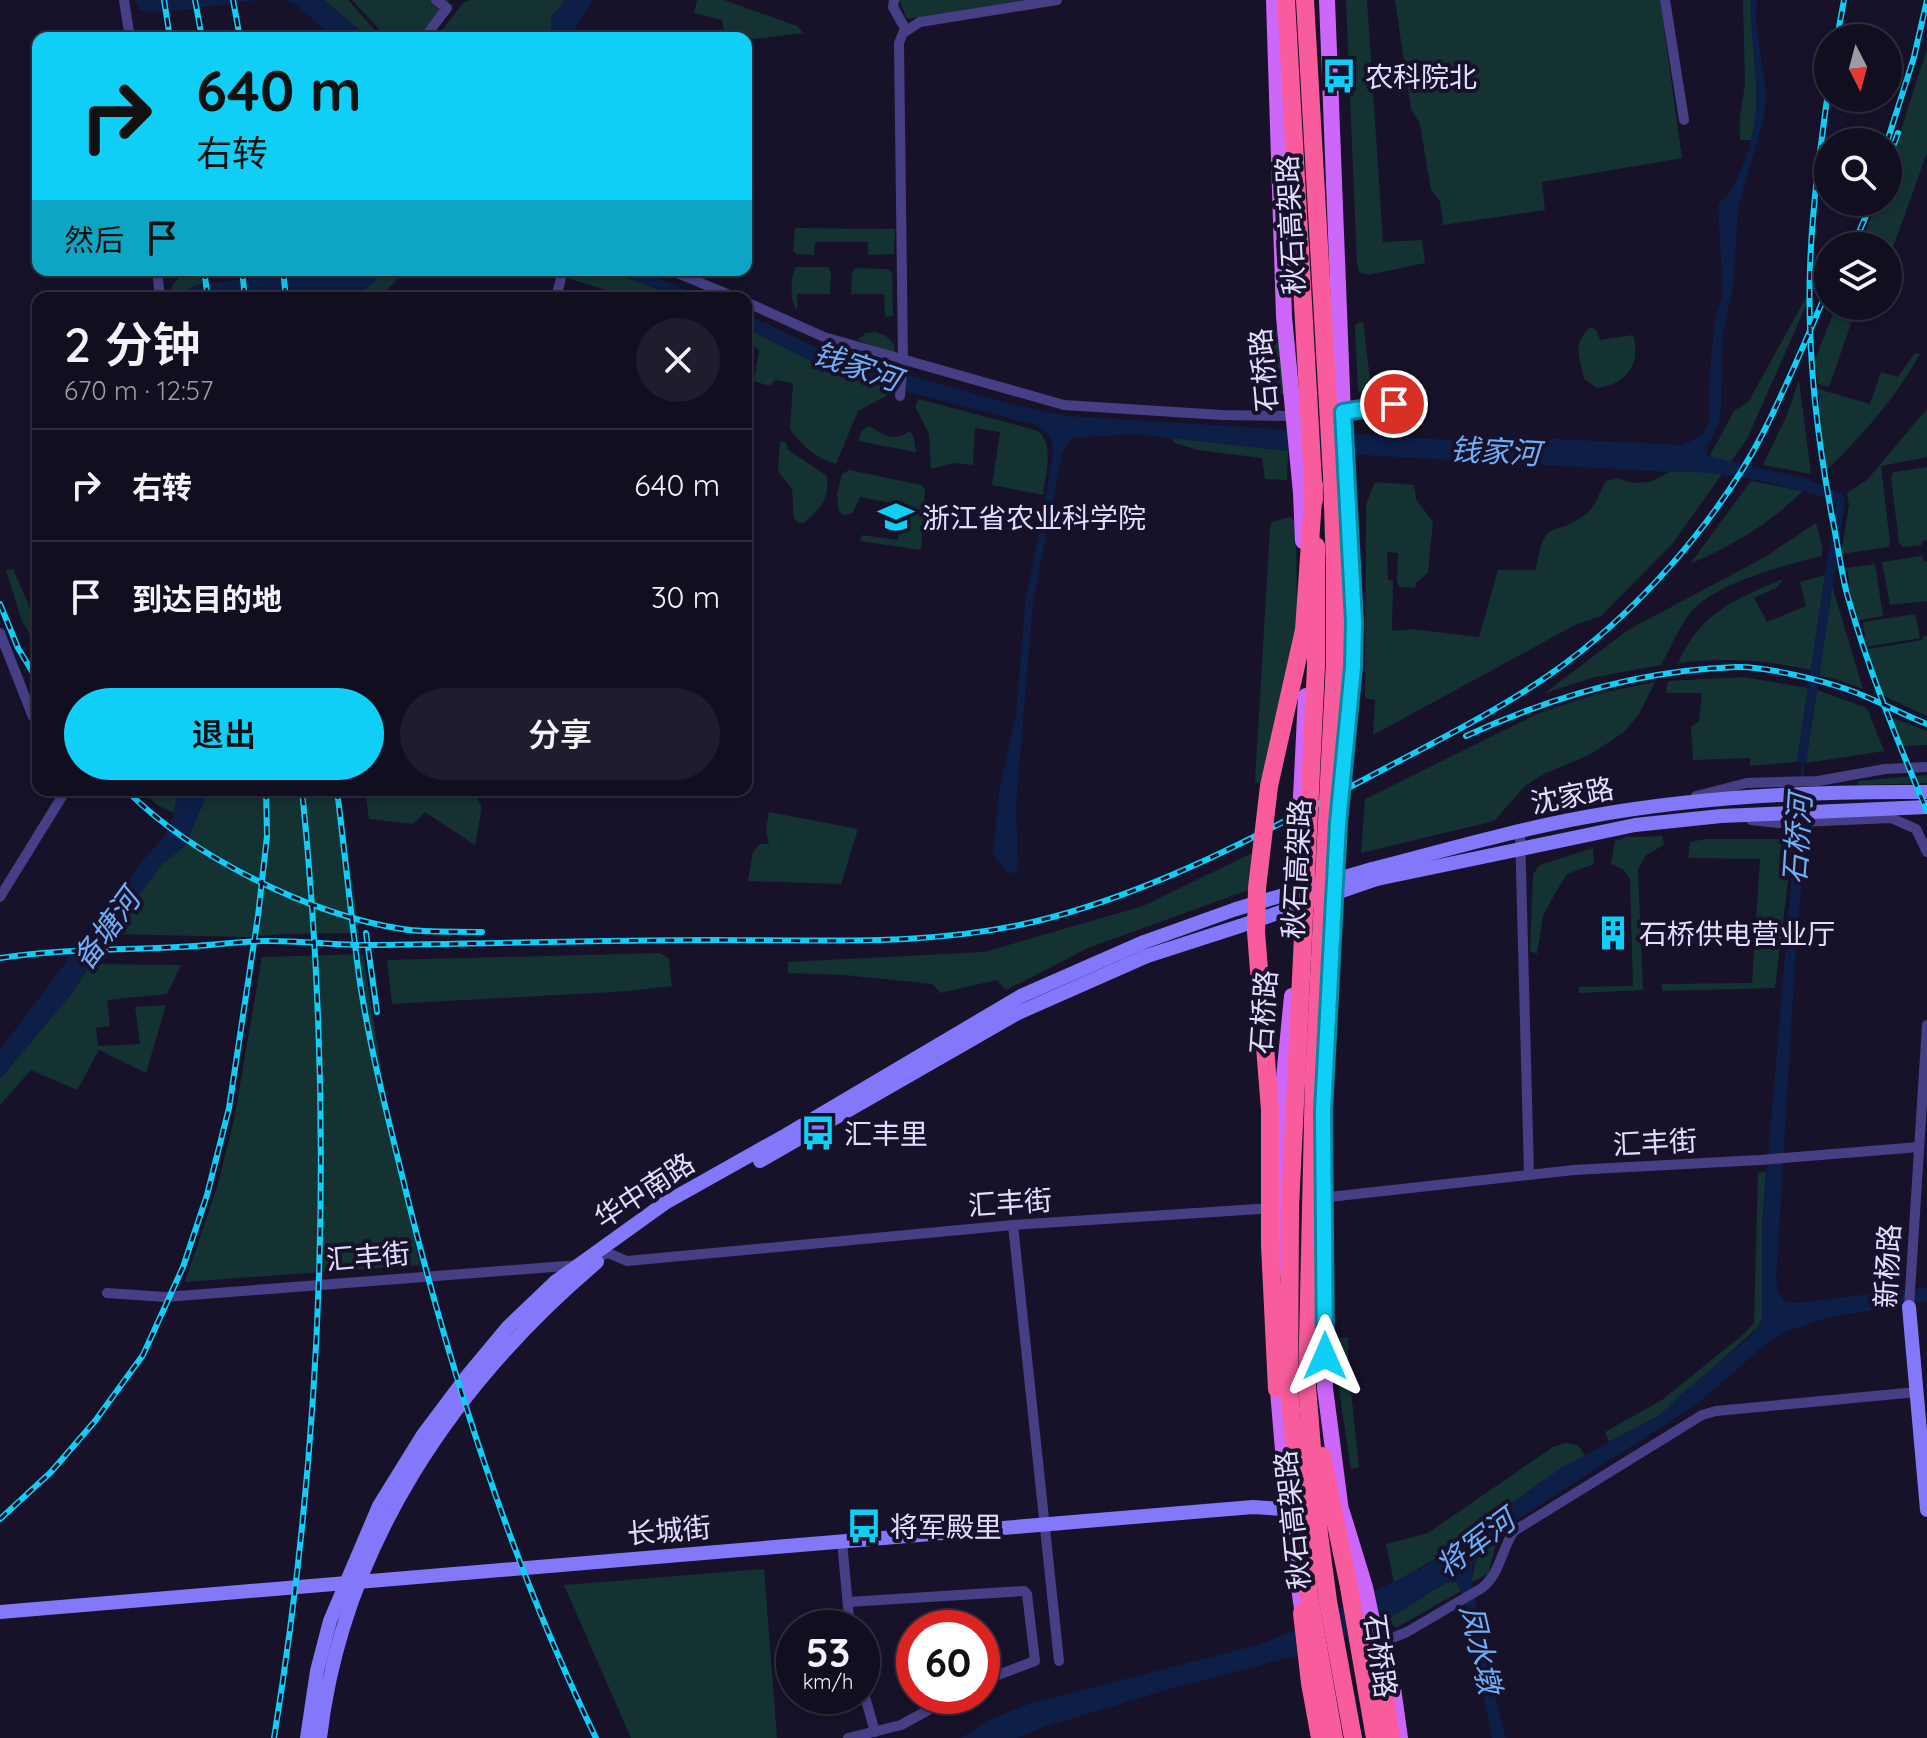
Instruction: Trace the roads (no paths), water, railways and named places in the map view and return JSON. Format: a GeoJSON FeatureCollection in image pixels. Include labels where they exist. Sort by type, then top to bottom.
{"type":"FeatureCollection","features":[{"type":"Feature","properties":{"kind":"highway","name":"秋石高架路"},"geometry":{"type":"LineString","coordinates":[[1286,0],[1317,572],[1317,646],[1290,1207],[1289,1389],[1309,1595],[1334,1738]]}},
{"type":"Feature","properties":{"kind":"highway","name":"秋石高架路"},"geometry":{"type":"LineString","coordinates":[[1305,0],[1332,475],[1336,641],[1314,1076],[1307,1386],[1319,1534],[1353,1738]]}},
{"type":"Feature","properties":{"kind":"highway"},"geometry":{"type":"LineString","coordinates":[[1277,1389],[1270,1245],[1270,1110],[1256,932],[1257,888],[1269,786],[1304,630],[1314,485]]}},
{"type":"Feature","properties":{"kind":"highway"},"geometry":{"type":"LineString","coordinates":[[1307,1386],[1337,1528],[1375,1738]]}},
{"type":"Feature","properties":{"kind":"highway"},"geometry":{"type":"LineString","coordinates":[[1303,1617],[1320,1738]]}},
{"type":"Feature","properties":{"kind":"highway"},"geometry":{"type":"LineString","coordinates":[[1376,1643],[1391,1738]]}},
{"type":"Feature","properties":{"kind":"main road","name":"石桥路"},"geometry":{"type":"LineString","coordinates":[[1274,0],[1284,317],[1301,493],[1308,684],[1291,1005],[1281,1109],[1277,1389],[1288,1509],[1303,1617]]}},
{"type":"Feature","properties":{"kind":"main road","name":"石桥路"},"geometry":{"type":"LineString","coordinates":[[1327,0],[1354,622],[1334,887],[1323,1111],[1325,1388],[1342,1512],[1351,1640],[1367,1738]]}},
{"type":"Feature","properties":{"kind":"main road","name":"沈家路"},"geometry":{"type":"LineString","coordinates":[[1236,909],[1585,817],[1802,788],[1927,792]]}},
{"type":"Feature","properties":{"kind":"main road","name":"沈家路"},"geometry":{"type":"LineString","coordinates":[[1374,874],[1521,850],[1605,830],[1721,816],[1801,817],[1927,807]]}},
{"type":"Feature","properties":{"kind":"main road","name":"华中南路"},"geometry":{"type":"LineString","coordinates":[[307,1738],[317,1671],[330,1621],[426,1449],[504,1350],[549,1304],[608,1253],[692,1198],[1018,1013],[1147,956],[1240,926],[1374,874]]}},
{"type":"Feature","properties":{"kind":"main road","name":"华中南路"},"geometry":{"type":"LineString","coordinates":[[320,1738],[351,1583],[379,1506],[432,1423],[508,1327],[555,1282],[665,1203],[1021,996],[1144,942],[1236,909]]}},
{"type":"Feature","properties":{"kind":"main road","name":"新杨路"},"geometry":{"type":"LineString","coordinates":[[1909,1307],[1927,1510]]}},
{"type":"Feature","properties":{"kind":"main road","name":"长城街"},"geometry":{"type":"LineString","coordinates":[[0,1612],[1253,1507],[1342,1512]]}},
{"type":"Feature","properties":{"kind":"main road"},"geometry":{"type":"LineString","coordinates":[[1342,1512],[1365,1587],[1376,1643],[1391,1674],[1400,1738]]}},
{"type":"Feature","properties":{"kind":"main road"},"geometry":{"type":"LineString","coordinates":[[1310,1661],[1327,1738]]}},
{"type":"Feature","properties":{"kind":"street"},"geometry":{"type":"LineString","coordinates":[[124,0],[129,32]]}},
{"type":"Feature","properties":{"kind":"street"},"geometry":{"type":"LineString","coordinates":[[429,32],[447,8],[436,0]]}},
{"type":"Feature","properties":{"kind":"street"},"geometry":{"type":"LineString","coordinates":[[894,0],[893,7],[906,30]]}},
{"type":"Feature","properties":{"kind":"street"},"geometry":{"type":"LineString","coordinates":[[900,396],[903,360],[899,43],[906,30],[920,22],[1057,0]]}},
{"type":"Feature","properties":{"kind":"street"},"geometry":{"type":"LineString","coordinates":[[1665,0],[1684,120]]}},
{"type":"Feature","properties":{"kind":"street"},"geometry":{"type":"LineString","coordinates":[[684,276],[723,292]]}},
{"type":"Feature","properties":{"kind":"street"},"geometry":{"type":"LineString","coordinates":[[752,305],[824,337],[1064,405],[1293,419]]}},
{"type":"Feature","properties":{"kind":"street"},"geometry":{"type":"LineString","coordinates":[[1343,417],[1419,401]]}},
{"type":"Feature","properties":{"kind":"street"},"geometry":{"type":"LineString","coordinates":[[0,633],[32,714]]}},
{"type":"Feature","properties":{"kind":"street"},"geometry":{"type":"LineString","coordinates":[[1802,788],[1914,766],[1927,767]]}},
{"type":"Feature","properties":{"kind":"street"},"geometry":{"type":"LineString","coordinates":[[0,897],[62,796]]}},
{"type":"Feature","properties":{"kind":"street"},"geometry":{"type":"LineString","coordinates":[[1801,817],[1891,818],[1916,829],[1927,852]]}},
{"type":"Feature","properties":{"kind":"street"},"geometry":{"type":"LineString","coordinates":[[1520,832],[1529,1175]]}},
{"type":"Feature","properties":{"kind":"street","name":"新杨路"},"geometry":{"type":"LineString","coordinates":[[1909,1307],[1927,1025]]}},
{"type":"Feature","properties":{"kind":"street","name":"汇丰街"},"geometry":{"type":"LineString","coordinates":[[107,1293],[165,1297],[579,1265],[608,1253],[627,1261],[1013,1225],[1280,1208],[1323,1197],[1529,1175],[1919,1147]]}},
{"type":"Feature","properties":{"kind":"street"},"geometry":{"type":"LineString","coordinates":[[1013,1225],[1059,1661]]}},
{"type":"Feature","properties":{"kind":"street"},"geometry":{"type":"LineString","coordinates":[[1376,1643],[1407,1632],[1482,1588],[1500,1566],[1504,1546],[1514,1531],[1702,1415],[1716,1411],[1917,1392]]}},
{"type":"Feature","properties":{"kind":"street"},"geometry":{"type":"LineString","coordinates":[[842,1542],[849,1610]]}},
{"type":"Feature","properties":{"kind":"street"},"geometry":{"type":"LineString","coordinates":[[848,1602],[1024,1591],[1027,1594],[1035,1661],[1000,1674]]}},
{"type":"Feature","properties":{"kind":"street"},"geometry":{"type":"LineString","coordinates":[[870,1714],[875,1732]]}},
{"type":"Feature","properties":{"kind":"street"},"geometry":{"type":"LineString","coordinates":[[848,1738],[901,1725],[921,1714]]}},
{"type":"Feature","properties":{"kind":"water"},"geometry":{"type":"Polygon","coordinates":[[[135,0],[258,0],[157,13],[140,10],[135,0]]]}},
{"type":"Feature","properties":{"kind":"water"},"geometry":{"type":"Polygon","coordinates":[[[285,0],[324,0],[362,32],[328,32],[295,4],[285,0]]]}},
{"type":"Feature","properties":{"kind":"water"},"geometry":{"type":"Polygon","coordinates":[[[564,0],[592,0],[573,32],[551,32],[552,15],[564,0]]]}},
{"type":"Feature","properties":{"kind":"water","name":"钱家河"},"geometry":{"type":"Polygon","coordinates":[[[1751,0],[1757,0],[1756,21],[1766,93],[1764,117],[1738,208],[1733,287],[1723,334],[1719,424],[1708,445],[1707,456],[1805,478],[1843,494],[1845,505],[1806,763],[1797,762],[1834,501],[1774,484],[1712,473],[1288,451],[1134,434],[1074,438],[1062,454],[1033,603],[1016,804],[1018,869],[1014,874],[1007,871],[993,855],[999,791],[1016,715],[1025,605],[1050,473],[1051,440],[1035,425],[825,368],[752,331],[752,317],[826,352],[1019,406],[1068,416],[1498,443],[1515,437],[1683,445],[1703,434],[1709,423],[1709,379],[1715,320],[1723,294],[1718,207],[1743,165],[1756,111],[1751,0]]]}},
{"type":"Feature","properties":{"kind":"water"},"geometry":{"type":"Polygon","coordinates":[[[262,276],[380,276],[362,292],[185,292],[193,286],[262,276]]]}},
{"type":"Feature","properties":{"kind":"water"},"geometry":{"type":"Polygon","coordinates":[[[622,276],[652,276],[693,292],[664,292],[622,276]]]}},
{"type":"Feature","properties":{"kind":"water","name":"备塘河"},"geometry":{"type":"Polygon","coordinates":[[[177,796],[206,796],[184,847],[162,864],[72,993],[0,1079],[0,1050],[165,835],[177,796]]]}},
{"type":"Feature","properties":{"kind":"water"},"geometry":{"type":"Polygon","coordinates":[[[1795,838],[1806,838],[1797,931],[1776,1281],[1778,1291],[1784,1300],[1797,1303],[1927,1287],[1927,1301],[1827,1318],[1786,1331],[1761,1348],[1697,1404],[1490,1537],[1472,1567],[1472,1582],[1486,1658],[1506,1738],[1492,1738],[1464,1596],[1456,1582],[1445,1583],[1387,1620],[1296,1656],[1166,1690],[1017,1738],[961,1738],[989,1720],[1031,1703],[1258,1645],[1424,1567],[1561,1468],[1660,1415],[1751,1336],[1762,1320],[1762,1227],[1795,838]]]}},
{"type":"Feature","properties":{"kind":"waterway","name":"石桥河"},"geometry":{"type":"LineString","coordinates":[[1802,778],[1803,762]]}},
{"type":"Feature","properties":{"kind":"railway"},"geometry":{"type":"LineString","coordinates":[[164,0],[169,32]]}},
{"type":"Feature","properties":{"kind":"railway"},"geometry":{"type":"LineString","coordinates":[[195,0],[201,32]]}},
{"type":"Feature","properties":{"kind":"railway"},"geometry":{"type":"LineString","coordinates":[[233,0],[239,32]]}},
{"type":"Feature","properties":{"kind":"railway"},"geometry":{"type":"LineString","coordinates":[[1840,24],[1844,0]]}},
{"type":"Feature","properties":{"kind":"railway"},"geometry":{"type":"LineString","coordinates":[[1891,128],[1914,57],[1927,0]]}},
{"type":"Feature","properties":{"kind":"railway"},"geometry":{"type":"LineString","coordinates":[[1825,112],[1814,201],[1809,300],[1814,395],[1822,459],[1843,576],[1855,622],[1927,811]]}},
{"type":"Feature","properties":{"kind":"railway"},"geometry":{"type":"LineString","coordinates":[[1859,232],[1866,216]]}},
{"type":"Feature","properties":{"kind":"railway"},"geometry":{"type":"LineString","coordinates":[[205,276],[207,292]]}},
{"type":"Feature","properties":{"kind":"railway"},"geometry":{"type":"LineString","coordinates":[[243,276],[244,292]]}},
{"type":"Feature","properties":{"kind":"railway"},"geometry":{"type":"LineString","coordinates":[[284,276],[285,292]]}},
{"type":"Feature","properties":{"kind":"railway"},"geometry":{"type":"LineString","coordinates":[[0,958],[67,951],[262,941],[367,945],[925,938],[1008,927],[1093,905],[1179,872],[1262,833],[1509,701],[1580,652],[1641,597],[1722,501],[1763,433],[1814,320]]}},
{"type":"Feature","properties":{"kind":"railway"},"geometry":{"type":"LineString","coordinates":[[0,604],[18,648],[32,671]]}},
{"type":"Feature","properties":{"kind":"railway"},"geometry":{"type":"LineString","coordinates":[[1466,736],[1531,709],[1597,688],[1666,674],[1736,667],[1777,671],[1837,686],[1927,724]]}},
{"type":"Feature","properties":{"kind":"railway"},"geometry":{"type":"LineString","coordinates":[[132,796],[184,838],[254,879],[291,896],[329,910],[402,929],[482,932]]}},
{"type":"Feature","properties":{"kind":"railway"},"geometry":{"type":"LineString","coordinates":[[0,1519],[51,1472],[95,1421],[143,1355],[183,1267],[207,1195],[229,1108],[258,916],[267,836],[266,796]]}},
{"type":"Feature","properties":{"kind":"railway"},"geometry":{"type":"LineString","coordinates":[[274,1738],[304,1502],[314,1384],[319,1265],[321,1146],[318,1027],[303,796]]}},
{"type":"Feature","properties":{"kind":"railway"},"geometry":{"type":"LineString","coordinates":[[338,796],[364,1010],[425,1266],[465,1404],[511,1540],[596,1738]]}},
{"type":"Feature","properties":{"kind":"railway"},"geometry":{"type":"LineString","coordinates":[[366,933],[377,1012]]}},
{"type":"Feature","properties":{"kind":"place","name":"农科院北"},"geometry":{"type":"Point","coordinates":[1339,76]}},
{"type":"Feature","properties":{"kind":"place","name":"浙江省农业科学院"},"geometry":{"type":"Point","coordinates":[896,517]}},
{"type":"Feature","properties":{"kind":"place","name":"石桥供电营业厅"},"geometry":{"type":"Point","coordinates":[1613,933]}},
{"type":"Feature","properties":{"kind":"place","name":"汇丰里"},"geometry":{"type":"Point","coordinates":[818,1133]}},
{"type":"Feature","properties":{"kind":"place","name":"将军殿里"},"geometry":{"type":"Point","coordinates":[864,1526]}},
{"type":"Feature","properties":{"kind":"water label","name":"将军河"},"geometry":{"type":"Point","coordinates":[1475,1543]}},
{"type":"Feature","properties":{"kind":"water label","name":"凤水墩"},"geometry":{"type":"Point","coordinates":[1481,1649]}}]}
